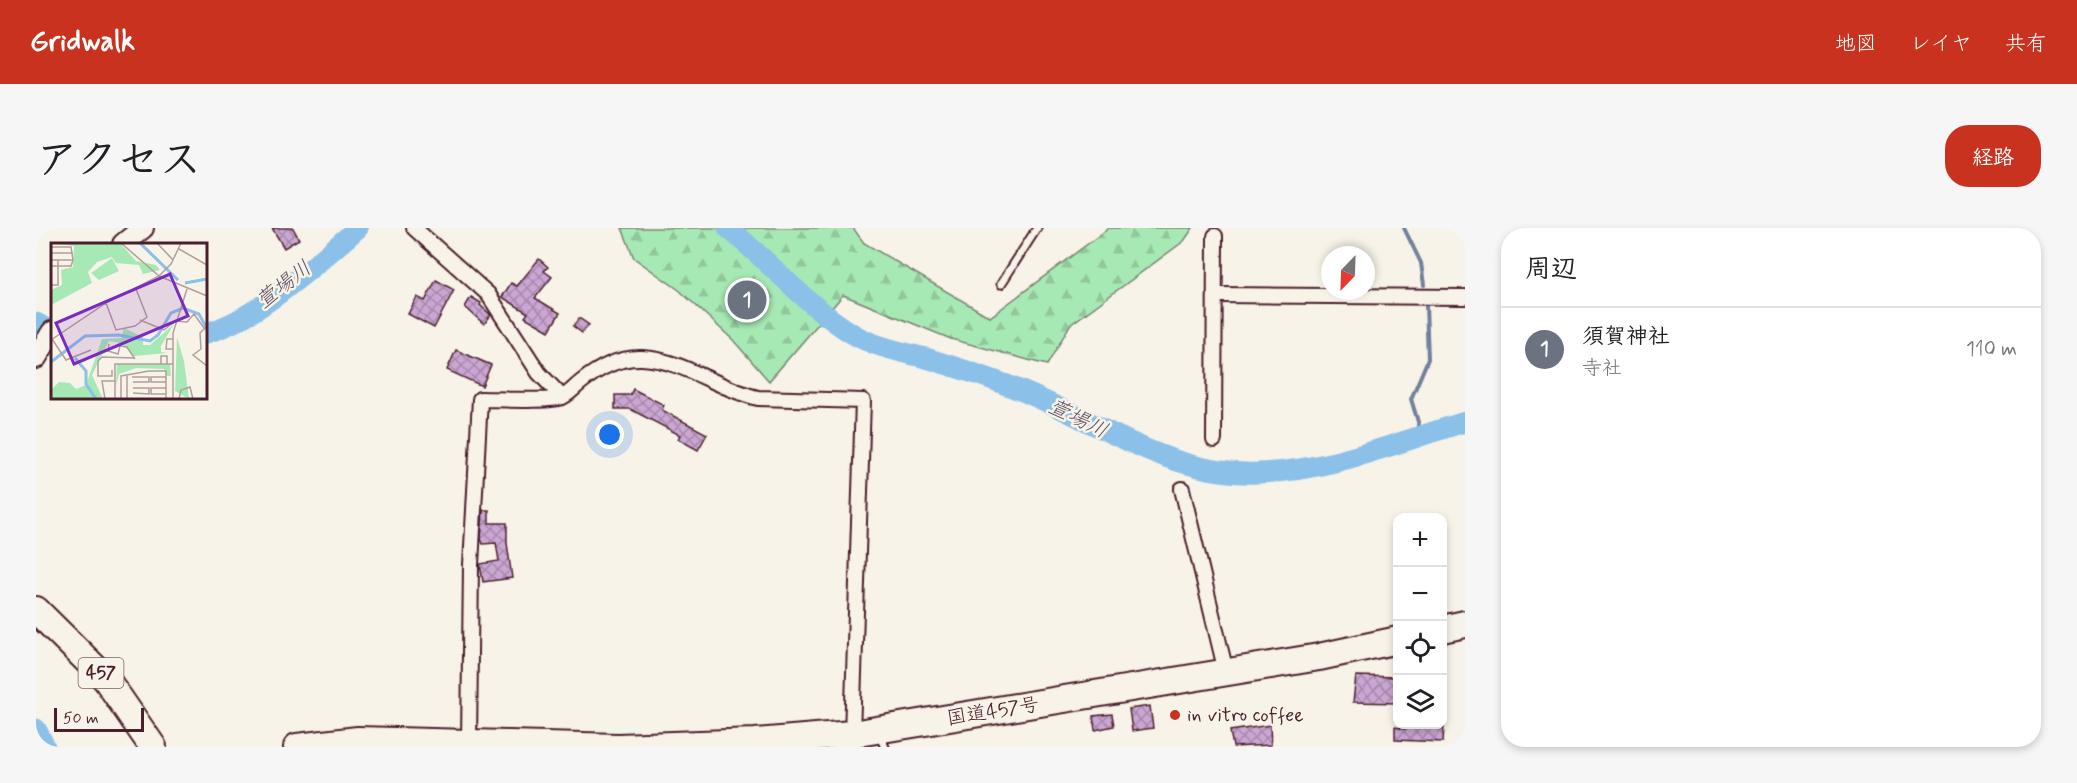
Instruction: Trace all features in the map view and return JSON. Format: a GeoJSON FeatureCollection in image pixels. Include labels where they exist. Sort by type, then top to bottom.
{"type":"FeatureCollection","features":[{"type":"Feature","properties":{"kind":"highway","name":"457"},"geometry":{"type":"LineString","coordinates":[[36,610],[106,679],[153,747]]}},
{"type":"Feature","properties":{"kind":"highway"},"geometry":{"type":"LineString","coordinates":[[1447,628],[1465,624]]}},
{"type":"Feature","properties":{"kind":"highway","name":"国道457号"},"geometry":{"type":"LineString","coordinates":[[297,747],[358,740],[469,741],[618,747],[754,742],[852,734],[881,739],[1393,641]]}},
{"type":"Feature","properties":{"kind":"street"},"geometry":{"type":"LineString","coordinates":[[124,243],[143,228]]}},
{"type":"Feature","properties":{"kind":"street"},"geometry":{"type":"LineString","coordinates":[[416,230],[488,294],[539,373],[562,398]]}},
{"type":"Feature","properties":{"kind":"street"},"geometry":{"type":"LineString","coordinates":[[1214,440],[1215,236]]}},
{"type":"Feature","properties":{"kind":"street"},"geometry":{"type":"LineString","coordinates":[[1216,296],[1465,297]]}},
{"type":"Feature","properties":{"kind":"street"},"geometry":{"type":"LineString","coordinates":[[469,741],[471,565],[480,399],[562,398],[591,374],[607,366],[628,359],[643,358],[675,364],[758,398],[863,401],[852,734]]}},
{"type":"Feature","properties":{"kind":"street"},"geometry":{"type":"LineString","coordinates":[[1182,489],[1226,672]]}},
{"type":"Feature","properties":{"kind":"lane"},"geometry":{"type":"LineString","coordinates":[[1001,284],[1037,228]]}},
{"type":"Feature","properties":{"kind":"green space"},"geometry":{"type":"Polygon","coordinates":[[[622,228],[853,228],[864,243],[990,317],[1109,228],[1193,228],[1184,241],[1070,325],[1047,365],[951,339],[843,295],[769,381],[733,340],[679,290],[634,258],[622,228]]]}},
{"type":"Feature","properties":{"kind":"building"},"geometry":{"type":"Polygon","coordinates":[[[272,228],[293,228],[299,239],[284,248],[272,228]]]}},
{"type":"Feature","properties":{"kind":"building"},"geometry":{"type":"Polygon","coordinates":[[[539,259],[548,267],[544,271],[552,277],[535,298],[560,313],[549,331],[525,317],[528,313],[502,297],[511,283],[517,286],[539,259]]]}},
{"type":"Feature","properties":{"kind":"building"},"geometry":{"type":"Polygon","coordinates":[[[436,280],[454,290],[434,328],[408,314],[417,297],[425,301],[436,280]]]}},
{"type":"Feature","properties":{"kind":"building"},"geometry":{"type":"Polygon","coordinates":[[[760,289],[769,297],[763,304],[753,296],[760,289]]]}},
{"type":"Feature","properties":{"kind":"building"},"geometry":{"type":"Polygon","coordinates":[[[471,297],[481,303],[480,305],[491,315],[484,324],[465,307],[471,297]]]}},
{"type":"Feature","properties":{"kind":"building"},"geometry":{"type":"Polygon","coordinates":[[[579,318],[589,325],[582,333],[573,326],[579,318]]]}},
{"type":"Feature","properties":{"kind":"building"},"geometry":{"type":"Polygon","coordinates":[[[456,350],[491,365],[482,386],[447,370],[456,350]]]}},
{"type":"Feature","properties":{"kind":"building"},"geometry":{"type":"Polygon","coordinates":[[[633,389],[664,405],[662,410],[707,434],[698,450],[678,439],[680,435],[630,409],[615,409],[615,395],[630,395],[633,389]]]}},
{"type":"Feature","properties":{"kind":"building"},"geometry":{"type":"Polygon","coordinates":[[[483,510],[489,510],[489,523],[507,523],[507,543],[512,578],[483,582],[480,564],[499,561],[496,543],[483,544],[481,539],[483,510]]]}},
{"type":"Feature","properties":{"kind":"building"},"geometry":{"type":"Polygon","coordinates":[[[1356,676],[1393,677],[1393,703],[1353,702],[1356,676]]]}},
{"type":"Feature","properties":{"kind":"building"},"geometry":{"type":"Polygon","coordinates":[[[1150,706],[1153,728],[1132,731],[1129,709],[1150,706]]]}},
{"type":"Feature","properties":{"kind":"building"},"geometry":{"type":"Polygon","coordinates":[[[1112,714],[1114,726],[1095,730],[1093,716],[1112,714]]]}},
{"type":"Feature","properties":{"kind":"building"},"geometry":{"type":"Polygon","coordinates":[[[1270,725],[1271,745],[1233,747],[1230,731],[1270,725]]]}},
{"type":"Feature","properties":{"kind":"building"},"geometry":{"type":"Polygon","coordinates":[[[1395,729],[1444,729],[1443,742],[1395,740],[1395,729]]]}},
{"type":"Feature","properties":{"kind":"waterway","name":"萱場川"},"geometry":{"type":"LineString","coordinates":[[207,333],[245,316],[266,303],[306,273],[358,228]]}},
{"type":"Feature","properties":{"kind":"waterway","name":"萱場川"},"geometry":{"type":"LineString","coordinates":[[728,228],[804,297],[836,323],[861,339],[1004,384],[1159,455],[1191,465],[1224,472],[1259,473],[1312,467],[1363,454],[1465,422]]}},
{"type":"Feature","properties":{"kind":"waterway"},"geometry":{"type":"LineString","coordinates":[[1404,228],[1421,263],[1424,285]]}},
{"type":"Feature","properties":{"kind":"waterway"},"geometry":{"type":"LineString","coordinates":[[1422,435],[1411,399],[1428,359],[1426,305]]}},
{"type":"Feature","properties":{"kind":"waterway","name":"萱場川"},"geometry":{"type":"LineString","coordinates":[[36,323],[51,331]]}},
{"type":"Feature","properties":{"kind":"waterway"},"geometry":{"type":"LineString","coordinates":[[36,729],[45,747]]}},
{"type":"Feature","properties":{"kind":"place","name":"須賀神社"},"geometry":{"type":"Point","coordinates":[747,300]}},
{"type":"Feature","properties":{"kind":"place","name":"in vitro coffee"},"geometry":{"type":"Point","coordinates":[1175,715]}}]}
